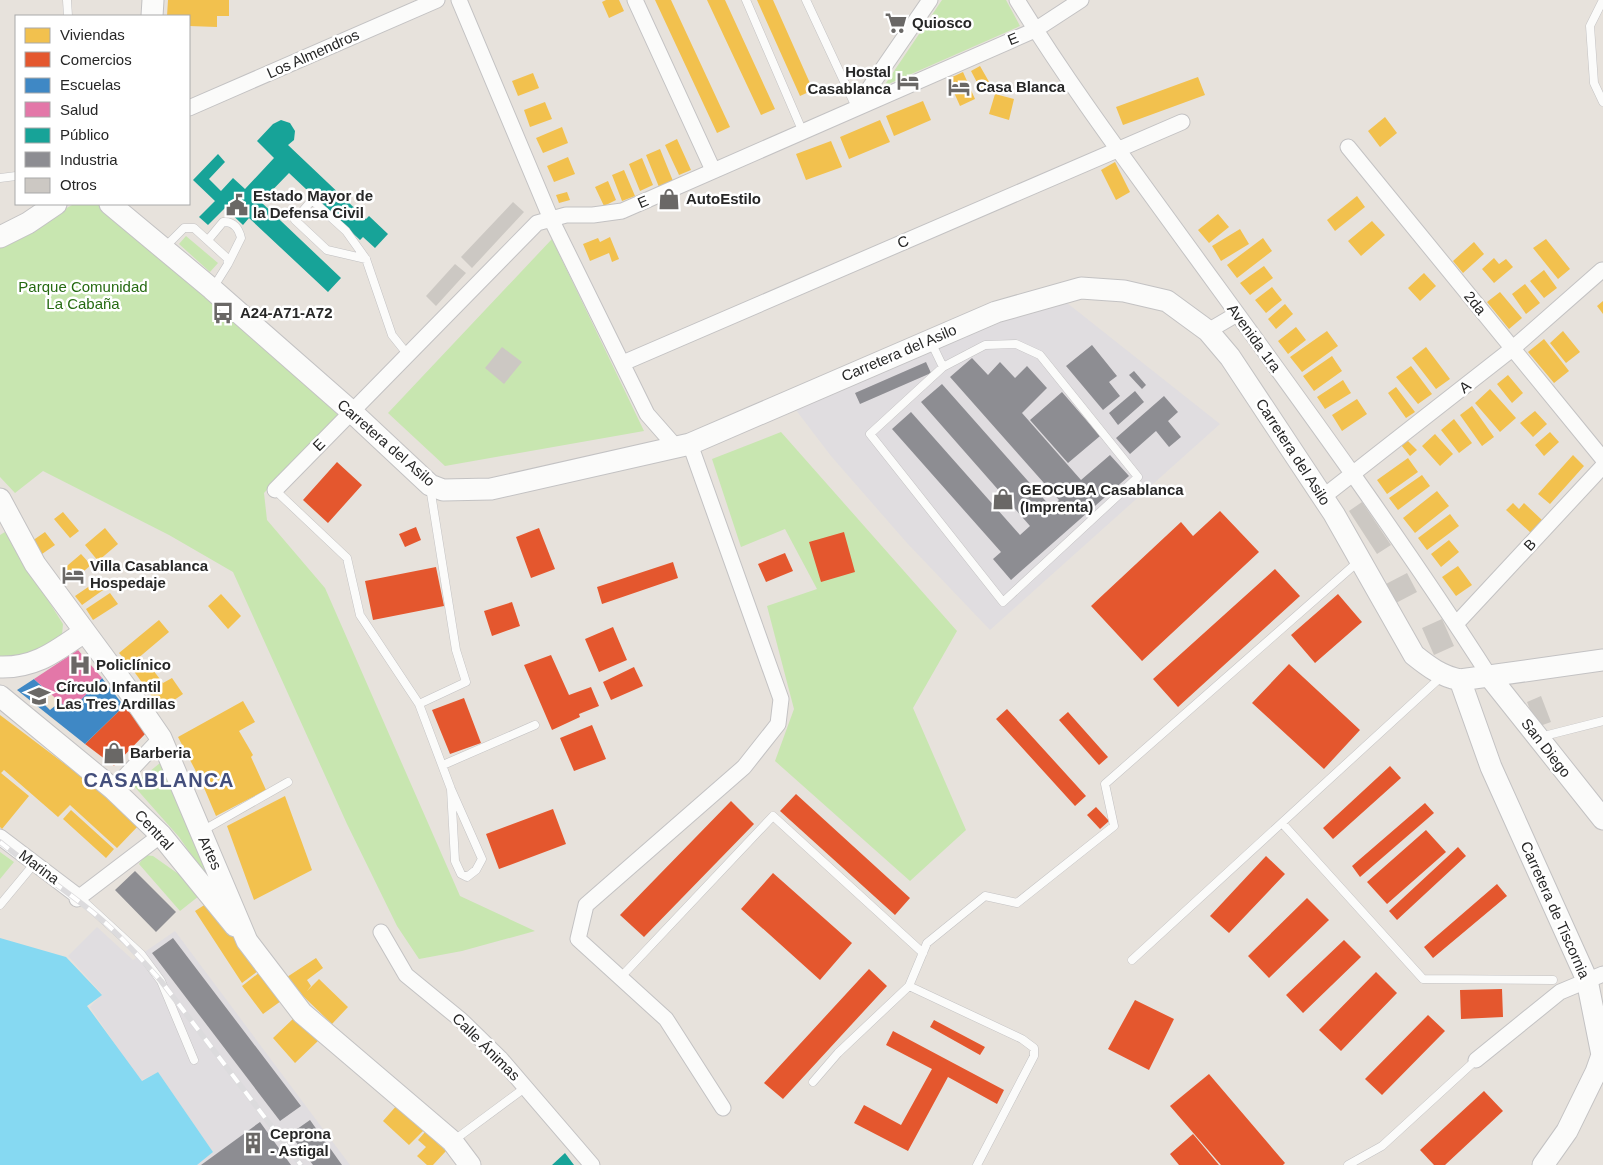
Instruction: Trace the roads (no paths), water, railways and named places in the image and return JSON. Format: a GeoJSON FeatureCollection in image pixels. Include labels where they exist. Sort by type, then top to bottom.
{"type":"FeatureCollection","features":[{"type":"Feature","properties":{"kind":"street"},"geometry":{"type":"LineString","coordinates":[[152,15],[153,0]]}},
{"type":"Feature","properties":{"kind":"street","name":"Los Almendros"},"geometry":{"type":"LineString","coordinates":[[190,108],[437,0]]}},
{"type":"Feature","properties":{"kind":"street"},"geometry":{"type":"LineString","coordinates":[[459,0],[551,220],[624,364],[647,414],[683,446],[781,699],[778,724],[744,767],[586,905],[578,939],[666,1019],[723,1108]]}},
{"type":"Feature","properties":{"kind":"street"},"geometry":{"type":"LineString","coordinates":[[635,0],[713,170]]}},
{"type":"Feature","properties":{"kind":"street"},"geometry":{"type":"LineString","coordinates":[[856,107],[930,0]]}},
{"type":"Feature","properties":{"kind":"street","name":"Avenida 1ra"},"geometry":{"type":"LineString","coordinates":[[1017,0],[1035,30],[1118,149],[1354,476],[1456,624],[1490,677]]}},
{"type":"Feature","properties":{"kind":"street","name":"E"},"geometry":{"type":"LineString","coordinates":[[275,490],[537,223],[566,215],[593,216],[622,211],[802,130],[1035,30],[1081,0]]}},
{"type":"Feature","properties":{"kind":"street","name":"C"},"geometry":{"type":"LineString","coordinates":[[624,364],[1182,122]]}},
{"type":"Feature","properties":{"kind":"street","name":"2da"},"geometry":{"type":"LineString","coordinates":[[1348,147],[1603,459]]}},
{"type":"Feature","properties":{"kind":"street"},"geometry":{"type":"LineString","coordinates":[[0,237],[28,223],[55,205]]}},
{"type":"Feature","properties":{"kind":"street","name":"Carretera del Asilo"},"geometry":{"type":"LineString","coordinates":[[113,205],[352,412],[430,485],[443,490],[491,490],[683,446],[996,312],[1080,288],[1124,291],[1167,301],[1208,331],[1230,358],[1361,559],[1414,655],[1430,668],[1451,678]]}},
{"type":"Feature","properties":{"kind":"street","name":"A"},"geometry":{"type":"LineString","coordinates":[[1323,498],[1354,476],[1512,349],[1602,270]]}},
{"type":"Feature","properties":{"kind":"street"},"geometry":{"type":"LineString","coordinates":[[1208,331],[1237,314]]}},
{"type":"Feature","properties":{"kind":"street","name":"B"},"geometry":{"type":"LineString","coordinates":[[1456,624],[1603,466]]}},
{"type":"Feature","properties":{"kind":"street","name":"Artes"},"geometry":{"type":"LineString","coordinates":[[0,499],[34,564],[128,690],[161,738],[200,832],[231,899],[247,941],[302,1013],[452,1141],[470,1165]]}},
{"type":"Feature","properties":{"kind":"street"},"geometry":{"type":"LineString","coordinates":[[0,667],[29,665],[53,654],[84,632]]}},
{"type":"Feature","properties":{"kind":"street"},"geometry":{"type":"LineString","coordinates":[[1451,678],[1473,665],[1473,651]]}},
{"type":"Feature","properties":{"kind":"street"},"geometry":{"type":"LineString","coordinates":[[1451,678],[1490,677],[1603,660]]}},
{"type":"Feature","properties":{"kind":"street","name":"San Diego"},"geometry":{"type":"LineString","coordinates":[[1490,677],[1603,819]]}},
{"type":"Feature","properties":{"kind":"street","name":"Carretera de Tiscornia"},"geometry":{"type":"LineString","coordinates":[[1451,678],[1491,767],[1595,977],[1602,1055],[1596,1072],[1567,1131],[1543,1165]]}},
{"type":"Feature","properties":{"kind":"street","name":"Central"},"geometry":{"type":"LineString","coordinates":[[0,696],[113,789],[161,835],[247,941]]}},
{"type":"Feature","properties":{"kind":"street"},"geometry":{"type":"LineString","coordinates":[[113,789],[161,738]]}},
{"type":"Feature","properties":{"kind":"street"},"geometry":{"type":"LineString","coordinates":[[78,898],[161,835]]}},
{"type":"Feature","properties":{"kind":"street","name":"Marina"},"geometry":{"type":"LineString","coordinates":[[0,837],[78,898]]}},
{"type":"Feature","properties":{"kind":"street","name":"Calle Ánimas"},"geometry":{"type":"LineString","coordinates":[[381,932],[406,975],[461,1020],[526,1087],[592,1165]]}},
{"type":"Feature","properties":{"kind":"street"},"geometry":{"type":"LineString","coordinates":[[1476,1060],[1560,992],[1595,977]]}},
{"type":"Feature","properties":{"kind":"lane"},"geometry":{"type":"LineString","coordinates":[[68,0],[68,15]]}},
{"type":"Feature","properties":{"kind":"lane"},"geometry":{"type":"LineString","coordinates":[[746,0],[802,130]]}},
{"type":"Feature","properties":{"kind":"lane"},"geometry":{"type":"LineString","coordinates":[[806,0],[856,107]]}},
{"type":"Feature","properties":{"kind":"lane"},"geometry":{"type":"LineString","coordinates":[[1603,0],[1590,26],[1594,83],[1603,102]]}},
{"type":"Feature","properties":{"kind":"lane"},"geometry":{"type":"LineString","coordinates":[[0,178],[15,176]]}},
{"type":"Feature","properties":{"kind":"lane"},"geometry":{"type":"LineString","coordinates":[[366,259],[327,250],[295,220],[312,200],[346,231],[366,259],[392,334],[408,355]]}},
{"type":"Feature","properties":{"kind":"lane"},"geometry":{"type":"LineString","coordinates":[[208,240],[223,222],[231,222],[236,227],[241,238],[238,247],[212,289]]}},
{"type":"Feature","properties":{"kind":"lane"},"geometry":{"type":"LineString","coordinates":[[163,249],[184,228],[189,226],[223,253],[228,264]]}},
{"type":"Feature","properties":{"kind":"lane"},"geometry":{"type":"LineString","coordinates":[[931,340],[944,366]]}},
{"type":"Feature","properties":{"kind":"lane"},"geometry":{"type":"LineString","coordinates":[[1016,344],[1040,355],[1138,477],[1003,602],[870,434],[944,366],[985,345],[1016,344]]}},
{"type":"Feature","properties":{"kind":"lane"},"geometry":{"type":"LineString","coordinates":[[419,704],[466,682],[456,650],[430,485]]}},
{"type":"Feature","properties":{"kind":"lane"},"geometry":{"type":"LineString","coordinates":[[275,490],[347,558],[360,615],[419,704],[451,789],[482,859],[476,870],[467,877],[461,874],[455,861],[451,789]]}},
{"type":"Feature","properties":{"kind":"lane"},"geometry":{"type":"LineString","coordinates":[[813,1082],[838,1053],[909,986],[927,943],[985,896],[1017,903],[1114,826],[1104,784],[1361,559]]}},
{"type":"Feature","properties":{"kind":"lane"},"geometry":{"type":"LineString","coordinates":[[1132,960],[1282,823],[1451,678]]}},
{"type":"Feature","properties":{"kind":"lane"},"geometry":{"type":"LineString","coordinates":[[1538,738],[1603,721]]}},
{"type":"Feature","properties":{"kind":"lane"},"geometry":{"type":"LineString","coordinates":[[443,765],[535,725]]}},
{"type":"Feature","properties":{"kind":"lane"},"geometry":{"type":"LineString","coordinates":[[200,832],[288,782]]}},
{"type":"Feature","properties":{"kind":"lane"},"geometry":{"type":"LineString","coordinates":[[620,978],[773,816],[923,953]]}},
{"type":"Feature","properties":{"kind":"lane"},"geometry":{"type":"LineString","coordinates":[[1282,823],[1423,979],[1553,980]]}},
{"type":"Feature","properties":{"kind":"lane"},"geometry":{"type":"LineString","coordinates":[[0,905],[34,864]]}},
{"type":"Feature","properties":{"kind":"lane"},"geometry":{"type":"LineString","coordinates":[[78,898],[141,954],[161,981],[194,1060]]}},
{"type":"Feature","properties":{"kind":"lane"},"geometry":{"type":"LineString","coordinates":[[909,986],[1022,1039],[1034,1048],[1034,1056],[978,1165]]}},
{"type":"Feature","properties":{"kind":"lane"},"geometry":{"type":"LineString","coordinates":[[1348,1165],[1382,1146],[1476,1060]]}},
{"type":"Feature","properties":{"kind":"lane"},"geometry":{"type":"LineString","coordinates":[[452,1141],[526,1087]]}},
{"type":"Feature","properties":{"kind":"water"},"geometry":{"type":"Polygon","coordinates":[[[0,938],[66,957],[102,995],[87,1006],[142,1081],[158,1072],[213,1152],[197,1165],[0,1165],[0,938]]]}},
{"type":"Feature","properties":{"kind":"railway"},"geometry":{"type":"LineString","coordinates":[[0,842],[110,927],[132,949],[161,981],[301,1165]]}},
{"type":"Feature","properties":{"kind":"place","name":"Quiosco"},"geometry":{"type":"Point","coordinates":[896,23]}},
{"type":"Feature","properties":{"kind":"place","name":"Hostal Casablanca"},"geometry":{"type":"Point","coordinates":[908,81]}},
{"type":"Feature","properties":{"kind":"place","name":"Casa Blanca"},"geometry":{"type":"Point","coordinates":[959,87]}},
{"type":"Feature","properties":{"kind":"place","name":"AutoEstilo"},"geometry":{"type":"Point","coordinates":[669,199]}},
{"type":"Feature","properties":{"kind":"place","name":"Estado Mayor de la Defensa Civil"},"geometry":{"type":"Point","coordinates":[237,205]}},
{"type":"Feature","properties":{"kind":"place","name":"A24-A71-A72"},"geometry":{"type":"Point","coordinates":[223,313]}},
{"type":"Feature","properties":{"kind":"place","name":"GEOCUBA Casablanca (Imprenta)"},"geometry":{"type":"Point","coordinates":[1003,499]}},
{"type":"Feature","properties":{"kind":"place","name":"Villa Casablanca Hospedaje"},"geometry":{"type":"Point","coordinates":[73,575]}},
{"type":"Feature","properties":{"kind":"place","name":"Policlínico"},"geometry":{"type":"Point","coordinates":[80,665]}},
{"type":"Feature","properties":{"kind":"place","name":"Círculo Infantil Las Tres Ardillas"},"geometry":{"type":"Point","coordinates":[39,696]}},
{"type":"Feature","properties":{"kind":"place","name":"Barberia"},"geometry":{"type":"Point","coordinates":[114,753]}},
{"type":"Feature","properties":{"kind":"place","name":"Ceprona - Astigal"},"geometry":{"type":"Point","coordinates":[253,1143]}},
{"type":"Feature","properties":{"kind":"district","name":"CASABLANCA"},"geometry":{"type":"Point","coordinates":[159,780]}},
{"type":"Feature","properties":{"kind":"park label","name":"Parque Comunidad La Cabaña"},"geometry":{"type":"Point","coordinates":[83,296]}}]}
